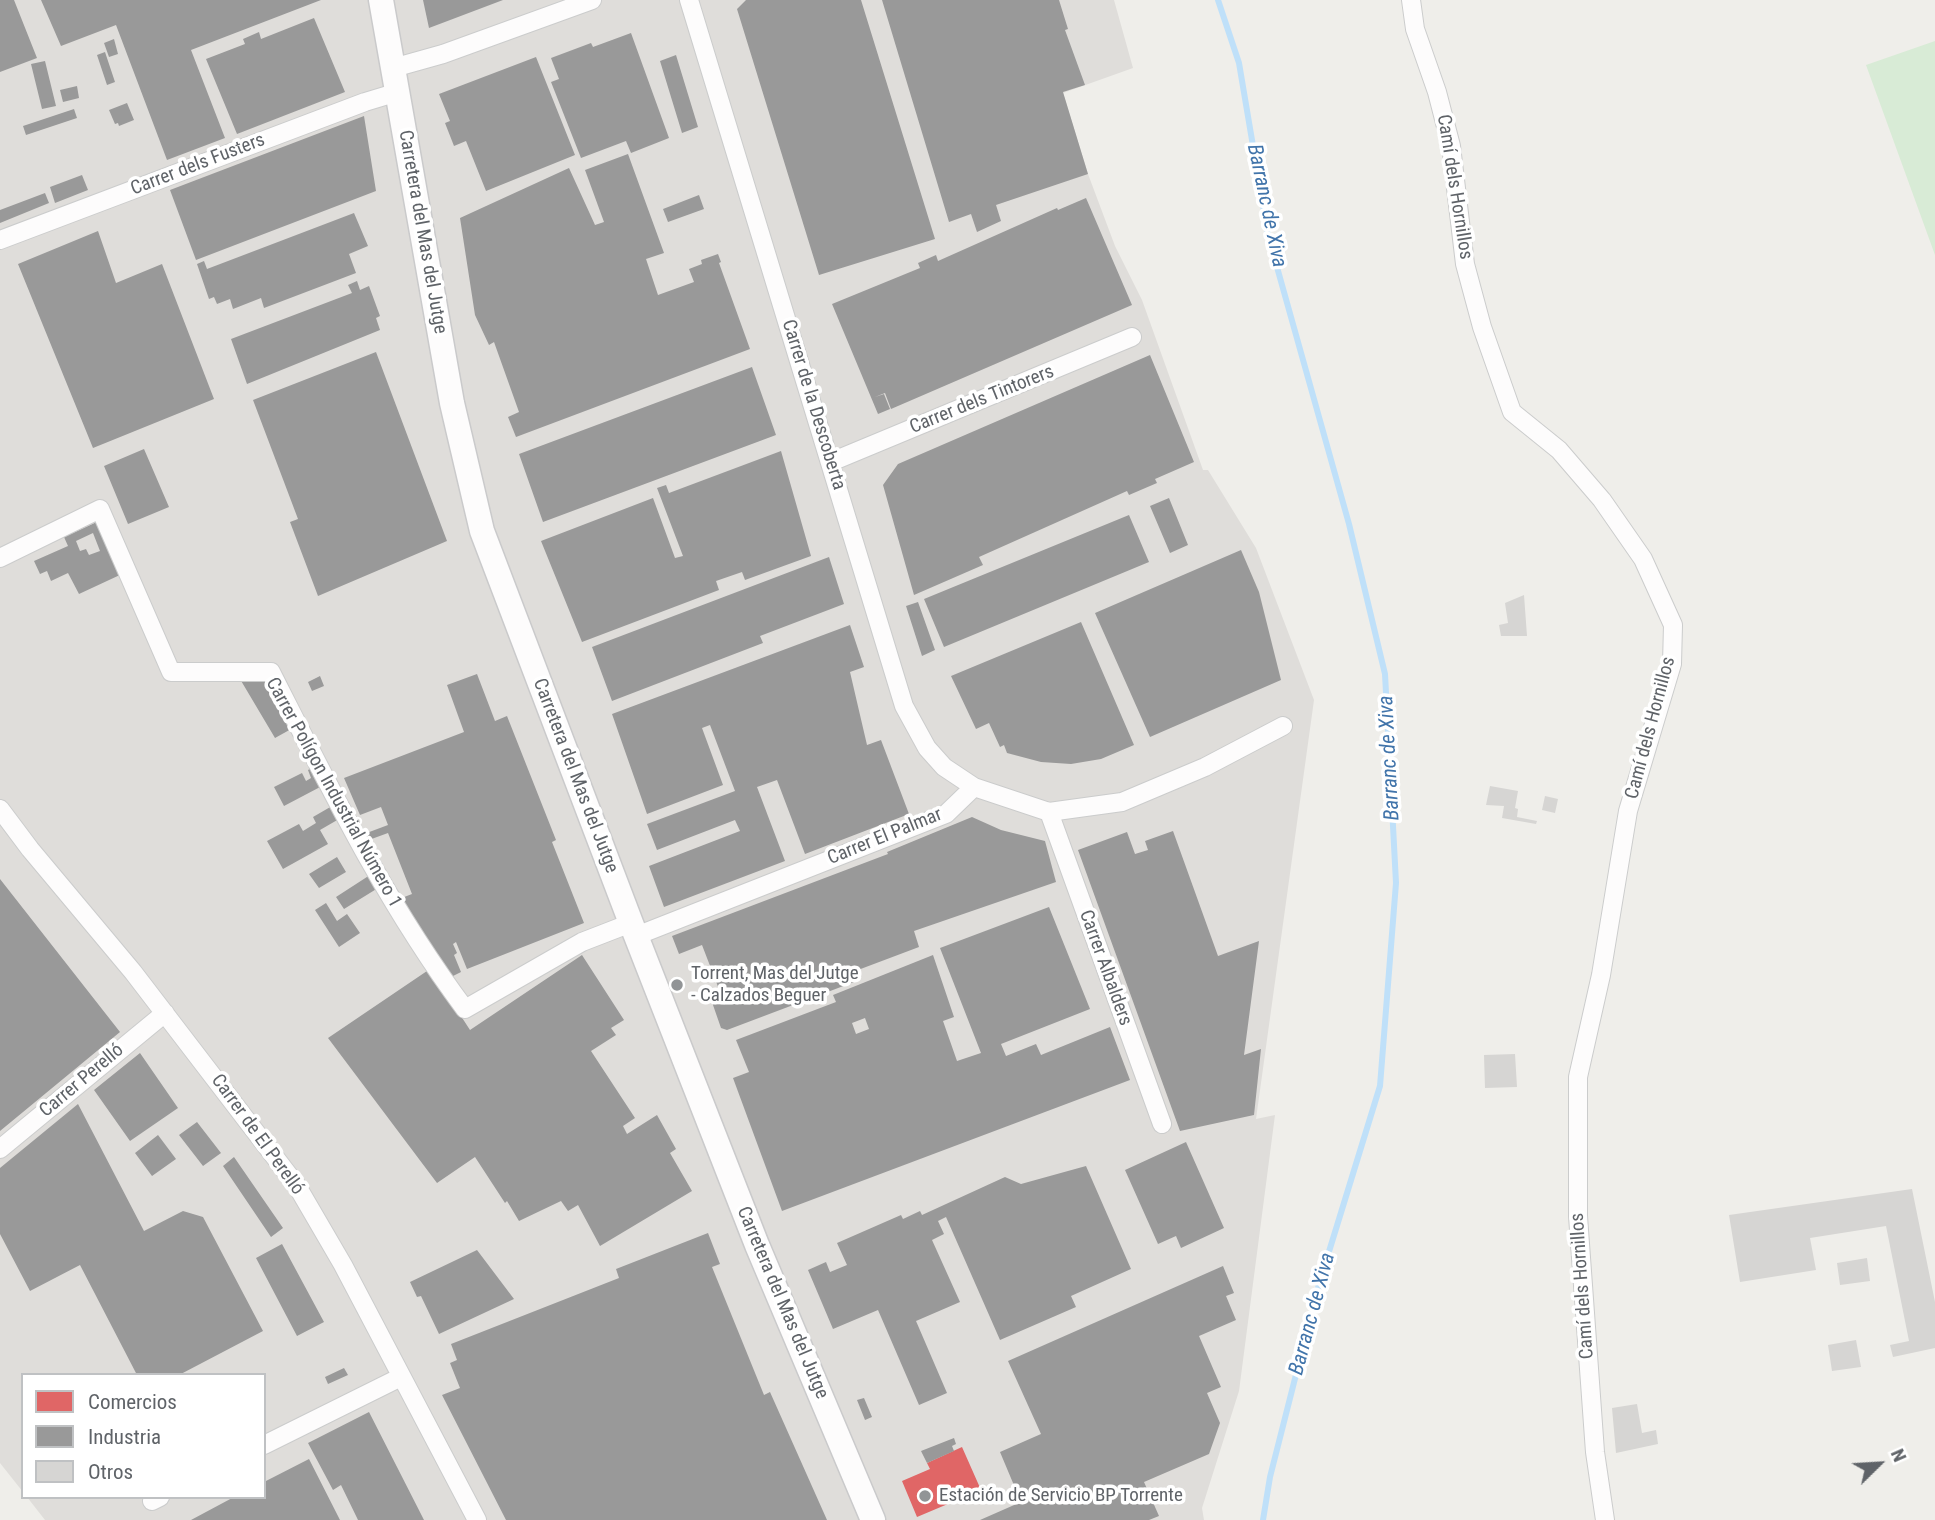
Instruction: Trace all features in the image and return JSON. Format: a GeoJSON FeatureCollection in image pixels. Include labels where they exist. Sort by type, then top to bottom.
{"type":"FeatureCollection","features":[{"type":"Feature","properties":{"kind":"street","name":"Carretera del Mas del Jutge"},"geometry":{"type":"LineString","coordinates":[[381,0],[450,390],[482,531],[757,1245],[873,1520]]}},
{"type":"Feature","properties":{"kind":"street"},"geometry":{"type":"LineString","coordinates":[[393,68],[443,54],[592,0]]}},
{"type":"Feature","properties":{"kind":"street","name":"Carrer de la Descoberta"},"geometry":{"type":"LineString","coordinates":[[689,0],[904,706],[927,748],[944,767],[974,787]]}},
{"type":"Feature","properties":{"kind":"street","name":"Camí dels Hornillos"},"geometry":{"type":"LineString","coordinates":[[1411,0],[1415,30],[1437,92],[1451,146],[1465,264],[1482,327],[1512,412],[1559,450],[1602,500],[1643,559],[1673,625],[1672,664],[1628,811],[1601,975],[1578,1077],[1578,1216],[1595,1452],[1605,1520]]}},
{"type":"Feature","properties":{"kind":"street","name":"Carrer dels Fusters"},"geometry":{"type":"LineString","coordinates":[[0,240],[365,102],[398,92]]}},
{"type":"Feature","properties":{"kind":"street","name":"Carrer dels Tintorers"},"geometry":{"type":"LineString","coordinates":[[831,462],[1132,337]]}},
{"type":"Feature","properties":{"kind":"street","name":"Carrer Polígon Industrial Número 1"},"geometry":{"type":"LineString","coordinates":[[0,558],[100,509],[171,673],[271,672],[354,836],[397,911],[465,1009],[582,942],[634,929]]}},
{"type":"Feature","properties":{"kind":"street"},"geometry":{"type":"LineString","coordinates":[[974,787],[1049,811],[1122,802],[1205,767],[1283,726]]}},
{"type":"Feature","properties":{"kind":"street","name":"Carrer El Palmar"},"geometry":{"type":"LineString","coordinates":[[634,929],[946,814],[974,787]]}},
{"type":"Feature","properties":{"kind":"street","name":"Carrer de El Perelló"},"geometry":{"type":"LineString","coordinates":[[0,809],[133,972],[297,1186],[344,1265],[477,1520]]}},
{"type":"Feature","properties":{"kind":"street","name":"Carrer Albalders"},"geometry":{"type":"LineString","coordinates":[[1049,811],[1161,1124]]}},
{"type":"Feature","properties":{"kind":"street","name":"Carrer Perelló"},"geometry":{"type":"LineString","coordinates":[[0,1149],[165,1013]]}},
{"type":"Feature","properties":{"kind":"street"},"geometry":{"type":"LineString","coordinates":[[266,1444],[401,1377]]}},
{"type":"Feature","properties":{"kind":"street","name":"Carrer de El Perelló"},"geometry":{"type":"LineString","coordinates":[[463,1496],[471,1520]]}},
{"type":"Feature","properties":{"kind":"shaded area"},"geometry":{"type":"Polygon","coordinates":[[[0,0],[1114,0],[1133,68],[1063,93],[1088,174],[1115,246],[1142,300],[1203,470],[1208,470],[1256,548],[1314,700],[1256,1119],[1275,1115],[1239,1391],[1202,1508],[1204,1520],[45,1520],[29,1499],[266,1499],[266,1373],[21,1373],[21,1489],[0,1463],[0,0]]]}},
{"type":"Feature","properties":{"kind":"green space"},"geometry":{"type":"Polygon","coordinates":[[[1935,41],[1935,255],[1866,65],[1935,41]]]}},
{"type":"Feature","properties":{"kind":"building: Comercios"},"geometry":{"type":"Polygon","coordinates":[[[962,1447],[981,1490],[917,1517],[902,1481],[930,1469],[927,1463],[962,1447]]]}},
{"type":"Feature","properties":{"kind":"building: Industria"},"geometry":{"type":"Polygon","coordinates":[[[0,0],[14,0],[37,58],[0,72],[0,0]]]}},
{"type":"Feature","properties":{"kind":"building: Industria"},"geometry":{"type":"Polygon","coordinates":[[[41,0],[321,0],[191,50],[225,138],[167,160],[116,25],[61,46],[41,0]]]}},
{"type":"Feature","properties":{"kind":"building: Industria"},"geometry":{"type":"Polygon","coordinates":[[[423,0],[503,0],[429,28],[423,0]]]}},
{"type":"Feature","properties":{"kind":"building: Industria"},"geometry":{"type":"Polygon","coordinates":[[[746,0],[861,0],[935,239],[819,275],[737,9],[746,0]]]}},
{"type":"Feature","properties":{"kind":"building: Industria"},"geometry":{"type":"Polygon","coordinates":[[[882,0],[1059,0],[1068,29],[1065,30],[1085,85],[1063,92],[1088,174],[996,205],[1001,221],[977,232],[971,214],[949,222],[882,0]]]}},
{"type":"Feature","properties":{"kind":"building: Industria"},"geometry":{"type":"Polygon","coordinates":[[[314,18],[345,92],[237,134],[206,59],[245,44],[243,39],[259,32],[261,39],[314,18]]]}},
{"type":"Feature","properties":{"kind":"building: Industria"},"geometry":{"type":"Polygon","coordinates":[[[631,33],[669,138],[631,153],[626,141],[581,158],[551,82],[559,79],[551,58],[591,43],[593,47],[631,33]]]}},
{"type":"Feature","properties":{"kind":"building: Industria"},"geometry":{"type":"Polygon","coordinates":[[[114,39],[118,54],[109,57],[104,43],[114,39]]]}},
{"type":"Feature","properties":{"kind":"building: Industria"},"geometry":{"type":"Polygon","coordinates":[[[105,52],[115,82],[107,85],[97,55],[105,52]]]}},
{"type":"Feature","properties":{"kind":"building: Industria"},"geometry":{"type":"Polygon","coordinates":[[[676,55],[698,127],[682,133],[660,61],[676,55]]]}},
{"type":"Feature","properties":{"kind":"building: Industria"},"geometry":{"type":"Polygon","coordinates":[[[536,57],[575,155],[486,191],[466,141],[454,146],[445,123],[450,121],[439,94],[536,57]]]}},
{"type":"Feature","properties":{"kind":"building: Industria"},"geometry":{"type":"Polygon","coordinates":[[[45,61],[56,106],[42,109],[31,64],[45,61]]]}},
{"type":"Feature","properties":{"kind":"building: Industria"},"geometry":{"type":"Polygon","coordinates":[[[77,86],[79,98],[63,102],[60,90],[77,86]]]}},
{"type":"Feature","properties":{"kind":"building: Industria"},"geometry":{"type":"Polygon","coordinates":[[[127,103],[134,120],[119,126],[118,123],[115,124],[109,110],[127,103]]]}},
{"type":"Feature","properties":{"kind":"building: Industria"},"geometry":{"type":"Polygon","coordinates":[[[74,109],[77,118],[26,135],[23,126],[74,109]]]}},
{"type":"Feature","properties":{"kind":"building: Industria"},"geometry":{"type":"Polygon","coordinates":[[[364,116],[376,191],[196,260],[170,190],[364,116]]]}},
{"type":"Feature","properties":{"kind":"building: Industria"},"geometry":{"type":"Polygon","coordinates":[[[628,154],[664,253],[646,259],[658,295],[694,282],[689,269],[702,264],[701,260],[718,254],[750,349],[516,437],[508,417],[519,412],[494,342],[489,345],[475,315],[460,218],[569,168],[595,225],[604,222],[585,170],[628,154]]]}},
{"type":"Feature","properties":{"kind":"building: Industria"},"geometry":{"type":"Polygon","coordinates":[[[82,175],[88,190],[55,203],[50,187],[82,175]]]}},
{"type":"Feature","properties":{"kind":"building: Industria"},"geometry":{"type":"Polygon","coordinates":[[[45,193],[49,203],[0,223],[0,210],[45,193]]]}},
{"type":"Feature","properties":{"kind":"building: Industria"},"geometry":{"type":"Polygon","coordinates":[[[699,195],[704,209],[668,222],[663,209],[699,195]]]}},
{"type":"Feature","properties":{"kind":"building: Industria"},"geometry":{"type":"Polygon","coordinates":[[[1086,198],[1132,305],[891,409],[885,393],[875,397],[884,394],[890,409],[878,414],[832,304],[920,268],[918,263],[936,255],[938,261],[1057,208],[1058,210],[1086,198]]]}},
{"type":"Feature","properties":{"kind":"building: Industria"},"geometry":{"type":"Polygon","coordinates":[[[354,213],[368,246],[349,254],[356,273],[264,308],[261,298],[233,309],[230,299],[217,304],[214,297],[209,299],[197,264],[204,261],[207,269],[354,213]]]}},
{"type":"Feature","properties":{"kind":"building: Industria"},"geometry":{"type":"Polygon","coordinates":[[[98,231],[116,283],[162,264],[214,399],[93,448],[18,264],[98,231]]]}},
{"type":"Feature","properties":{"kind":"building: Industria"},"geometry":{"type":"Polygon","coordinates":[[[357,281],[360,290],[369,286],[380,316],[376,318],[380,330],[247,384],[231,339],[352,293],[348,285],[357,281]]]}},
{"type":"Feature","properties":{"kind":"building: Industria"},"geometry":{"type":"Polygon","coordinates":[[[376,352],[447,541],[318,596],[290,522],[298,519],[253,400],[376,352]]]}},
{"type":"Feature","properties":{"kind":"building: Industria"},"geometry":{"type":"Polygon","coordinates":[[[1150,355],[1194,462],[1155,479],[1157,483],[1129,495],[1127,491],[979,557],[983,565],[914,595],[883,485],[898,464],[1150,355]]]}},
{"type":"Feature","properties":{"kind":"building: Industria"},"geometry":{"type":"Polygon","coordinates":[[[752,367],[776,435],[543,522],[519,454],[752,367]]]}},
{"type":"Feature","properties":{"kind":"building: Industria"},"geometry":{"type":"Polygon","coordinates":[[[144,449],[169,507],[128,524],[104,466],[144,449]]]}},
{"type":"Feature","properties":{"kind":"building: Industria"},"geometry":{"type":"Polygon","coordinates":[[[781,451],[811,556],[745,580],[742,572],[716,581],[719,590],[582,642],[541,541],[653,498],[675,558],[683,556],[657,488],[666,485],[669,493],[781,451]]]}},
{"type":"Feature","properties":{"kind":"building: Industria"},"geometry":{"type":"Polygon","coordinates":[[[1169,498],[1188,545],[1170,553],[1150,506],[1169,498]]]}},
{"type":"Feature","properties":{"kind":"building: Industria"},"geometry":{"type":"Polygon","coordinates":[[[1129,515],[1149,562],[944,647],[924,599],[1129,515]]]}},
{"type":"Feature","properties":{"kind":"building: Industria"},"geometry":{"type":"Polygon","coordinates":[[[99,521],[122,574],[79,594],[68,573],[51,581],[47,571],[40,574],[34,561],[68,546],[64,537],[99,521]],[[93,533],[76,541],[80,551],[86,549],[89,555],[100,551],[93,533]]]}},
{"type":"Feature","properties":{"kind":"building: Industria"},"geometry":{"type":"Polygon","coordinates":[[[1241,550],[1259,592],[1281,680],[1150,737],[1095,613],[1241,550]]]}},
{"type":"Feature","properties":{"kind":"building: Industria"},"geometry":{"type":"Polygon","coordinates":[[[829,557],[844,604],[760,636],[763,643],[612,701],[592,647],[829,557]]]}},
{"type":"Feature","properties":{"kind":"building: Industria"},"geometry":{"type":"Polygon","coordinates":[[[918,602],[935,650],[922,656],[906,606],[918,602]]]}},
{"type":"Feature","properties":{"kind":"building: Industria"},"geometry":{"type":"Polygon","coordinates":[[[1081,622],[1134,745],[1101,759],[1071,764],[1041,762],[1007,753],[1004,745],[1000,747],[989,723],[976,729],[951,676],[1081,622]]]}},
{"type":"Feature","properties":{"kind":"building: Industria"},"geometry":{"type":"Polygon","coordinates":[[[850,625],[864,667],[850,672],[867,745],[881,740],[909,814],[805,854],[777,780],[757,787],[785,861],[664,907],[649,866],[740,831],[735,820],[657,850],[647,824],[735,791],[710,725],[702,728],[723,785],[647,814],[612,714],[850,625]]]}},
{"type":"Feature","properties":{"kind":"building: Industria"},"geometry":{"type":"Polygon","coordinates":[[[477,674],[495,721],[507,716],[556,840],[552,842],[584,923],[467,969],[456,942],[453,944],[457,953],[454,955],[461,972],[451,977],[399,899],[412,894],[388,833],[366,841],[364,834],[388,825],[381,807],[360,815],[344,778],[464,732],[447,685],[477,674]]]}},
{"type":"Feature","properties":{"kind":"building: Industria"},"geometry":{"type":"Polygon","coordinates":[[[320,676],[324,686],[312,691],[308,682],[320,676]]]}},
{"type":"Feature","properties":{"kind":"building: Industria"},"geometry":{"type":"Polygon","coordinates":[[[266,677],[293,728],[275,738],[240,679],[266,677]]]}},
{"type":"Feature","properties":{"kind":"building: Industria"},"geometry":{"type":"Polygon","coordinates":[[[313,767],[322,786],[284,806],[274,787],[302,773],[306,781],[311,778],[308,770],[313,767]]]}},
{"type":"Feature","properties":{"kind":"building: Industria"},"geometry":{"type":"Polygon","coordinates":[[[332,806],[339,819],[320,830],[328,844],[283,869],[267,841],[299,824],[303,831],[316,823],[313,817],[332,806]]]}},
{"type":"Feature","properties":{"kind":"building: Industria"},"geometry":{"type":"Polygon","coordinates":[[[972,817],[1001,830],[1045,841],[1056,882],[914,931],[919,947],[850,973],[854,982],[727,1030],[721,1028],[713,1005],[715,1000],[722,997],[702,945],[679,954],[672,936],[888,854],[887,852],[972,817]]]}},
{"type":"Feature","properties":{"kind":"building: Industria"},"geometry":{"type":"Polygon","coordinates":[[[1173,831],[1218,956],[1259,941],[1244,1055],[1261,1049],[1254,1115],[1180,1131],[1078,850],[1127,832],[1135,854],[1148,850],[1145,841],[1173,831]]]}},
{"type":"Feature","properties":{"kind":"building: Industria"},"geometry":{"type":"Polygon","coordinates":[[[337,857],[346,872],[319,888],[309,874],[337,857]]]}},
{"type":"Feature","properties":{"kind":"building: Industria"},"geometry":{"type":"Polygon","coordinates":[[[370,875],[378,888],[344,909],[336,897],[370,875]]]}},
{"type":"Feature","properties":{"kind":"building: Industria"},"geometry":{"type":"Polygon","coordinates":[[[0,879],[120,1032],[0,1131],[0,879]]]}},
{"type":"Feature","properties":{"kind":"building: Industria"},"geometry":{"type":"Polygon","coordinates":[[[326,903],[337,921],[347,914],[360,933],[339,947],[315,910],[326,903]]]}},
{"type":"Feature","properties":{"kind":"building: Industria"},"geometry":{"type":"Polygon","coordinates":[[[1049,907],[1090,1009],[1001,1044],[1006,1056],[1036,1044],[1041,1055],[1110,1027],[1130,1080],[782,1211],[733,1078],[749,1072],[736,1040],[836,1002],[833,995],[933,955],[954,1017],[943,1021],[957,1061],[981,1053],[940,948],[1049,907]],[[865,1018],[852,1023],[856,1034],[869,1029],[865,1018]]]}},
{"type":"Feature","properties":{"kind":"building: Industria"},"geometry":{"type":"Polygon","coordinates":[[[582,955],[624,1020],[611,1028],[616,1035],[591,1051],[635,1118],[623,1126],[627,1134],[657,1115],[676,1149],[670,1153],[692,1191],[600,1246],[578,1205],[568,1211],[561,1201],[519,1221],[475,1157],[437,1183],[328,1038],[427,971],[441,992],[444,990],[470,1030],[582,955]]]}},
{"type":"Feature","properties":{"kind":"building: Industria"},"geometry":{"type":"Polygon","coordinates":[[[140,1053],[178,1108],[130,1141],[94,1090],[140,1053]]]}},
{"type":"Feature","properties":{"kind":"building: Industria"},"geometry":{"type":"Polygon","coordinates":[[[78,1104],[144,1231],[183,1211],[203,1217],[263,1331],[183,1373],[136,1373],[80,1265],[30,1291],[0,1234],[0,1168],[78,1104]]]}},
{"type":"Feature","properties":{"kind":"building: Industria"},"geometry":{"type":"Polygon","coordinates":[[[197,1122],[221,1153],[203,1166],[179,1135],[197,1122]]]}},
{"type":"Feature","properties":{"kind":"building: Industria"},"geometry":{"type":"Polygon","coordinates":[[[158,1135],[176,1159],[152,1176],[135,1153],[158,1135]]]}},
{"type":"Feature","properties":{"kind":"building: Industria"},"geometry":{"type":"Polygon","coordinates":[[[1186,1142],[1224,1228],[1181,1248],[1176,1236],[1158,1244],[1125,1170],[1186,1142]]]}},
{"type":"Feature","properties":{"kind":"building: Industria"},"geometry":{"type":"Polygon","coordinates":[[[234,1157],[283,1228],[271,1237],[223,1166],[234,1157]]]}},
{"type":"Feature","properties":{"kind":"building: Industria"},"geometry":{"type":"Polygon","coordinates":[[[1086,1166],[1131,1269],[1071,1296],[1076,1307],[1000,1340],[946,1217],[938,1221],[944,1234],[932,1240],[960,1302],[916,1321],[947,1393],[919,1405],[878,1310],[833,1329],[808,1270],[826,1262],[830,1272],[847,1265],[837,1243],[901,1215],[903,1219],[920,1211],[922,1215],[1005,1177],[1021,1184],[1086,1166]]]}},
{"type":"Feature","properties":{"kind":"building: Industria"},"geometry":{"type":"Polygon","coordinates":[[[708,1233],[720,1264],[712,1267],[764,1395],[770,1392],[827,1520],[506,1520],[442,1395],[460,1388],[450,1363],[457,1360],[451,1344],[619,1278],[616,1269],[708,1233]]]}},
{"type":"Feature","properties":{"kind":"building: Industria"},"geometry":{"type":"Polygon","coordinates":[[[282,1244],[324,1322],[297,1336],[256,1258],[282,1244]]]}},
{"type":"Feature","properties":{"kind":"building: Industria"},"geometry":{"type":"Polygon","coordinates":[[[477,1250],[514,1299],[439,1334],[421,1296],[417,1297],[410,1282],[477,1250]]]}},
{"type":"Feature","properties":{"kind":"building: Industria"},"geometry":{"type":"Polygon","coordinates":[[[1223,1266],[1234,1293],[1226,1296],[1236,1320],[1199,1336],[1221,1387],[1207,1393],[1220,1423],[1209,1454],[1144,1482],[1159,1516],[1149,1520],[980,1520],[1021,1502],[1000,1452],[1041,1434],[1008,1361],[1223,1266]]]}},
{"type":"Feature","properties":{"kind":"building: Industria"},"geometry":{"type":"Polygon","coordinates":[[[344,1368],[348,1375],[328,1384],[325,1377],[344,1368]]]}},
{"type":"Feature","properties":{"kind":"building: Industria"},"geometry":{"type":"Polygon","coordinates":[[[864,1398],[872,1417],[865,1420],[857,1400],[864,1398]]]}},
{"type":"Feature","properties":{"kind":"building: Industria"},"geometry":{"type":"Polygon","coordinates":[[[369,1412],[424,1520],[358,1520],[341,1485],[333,1490],[308,1443],[369,1412]]]}},
{"type":"Feature","properties":{"kind":"building: Industria"},"geometry":{"type":"Polygon","coordinates":[[[954,1438],[954,1451],[927,1463],[921,1451],[954,1438]]]}},
{"type":"Feature","properties":{"kind":"building: Industria"},"geometry":{"type":"Polygon","coordinates":[[[309,1459],[340,1520],[191,1520],[230,1499],[266,1499],[266,1481],[309,1459]]]}},
{"type":"Feature","properties":{"kind":"building: Otros"},"geometry":{"type":"Polygon","coordinates":[[[1524,595],[1527,636],[1501,636],[1499,625],[1508,623],[1505,603],[1524,595]]]}},
{"type":"Feature","properties":{"kind":"building: Otros"},"geometry":{"type":"Polygon","coordinates":[[[1490,786],[1518,791],[1515,808],[1518,809],[1517,817],[1537,821],[1536,824],[1502,818],[1504,806],[1486,805],[1490,786]]]}},
{"type":"Feature","properties":{"kind":"building: Otros"},"geometry":{"type":"Polygon","coordinates":[[[1545,796],[1558,799],[1555,813],[1542,810],[1545,796]]]}},
{"type":"Feature","properties":{"kind":"building: Otros"},"geometry":{"type":"Polygon","coordinates":[[[1515,1054],[1517,1087],[1485,1088],[1484,1055],[1515,1054]]]}},
{"type":"Feature","properties":{"kind":"building: Otros"},"geometry":{"type":"Polygon","coordinates":[[[1912,1189],[1935,1302],[1935,1348],[1893,1357],[1890,1345],[1909,1341],[1886,1226],[1810,1238],[1816,1270],[1740,1282],[1729,1215],[1912,1189]]]}},
{"type":"Feature","properties":{"kind":"building: Otros"},"geometry":{"type":"Polygon","coordinates":[[[1867,1258],[1870,1281],[1840,1285],[1837,1263],[1867,1258]]]}},
{"type":"Feature","properties":{"kind":"building: Otros"},"geometry":{"type":"Polygon","coordinates":[[[1856,1340],[1861,1367],[1832,1371],[1828,1345],[1856,1340]]]}},
{"type":"Feature","properties":{"kind":"building: Otros"},"geometry":{"type":"Polygon","coordinates":[[[1637,1404],[1642,1433],[1656,1430],[1658,1444],[1616,1453],[1612,1408],[1637,1404]]]}},
{"type":"Feature","properties":{"kind":"waterway","name":"Barranc de Xiva"},"geometry":{"type":"LineString","coordinates":[[1218,0],[1239,63],[1268,235],[1349,524],[1385,674],[1396,883],[1380,1086],[1319,1284],[1270,1477],[1263,1520]]}},
{"type":"Feature","properties":{"kind":"place","name":"Torrent, Mas del Jutge - Calzados Beguer"},"geometry":{"type":"Point","coordinates":[677,985]}},
{"type":"Feature","properties":{"kind":"place","name":"Estación de Servicio BP Torrente"},"geometry":{"type":"Point","coordinates":[925,1496]}}]}
